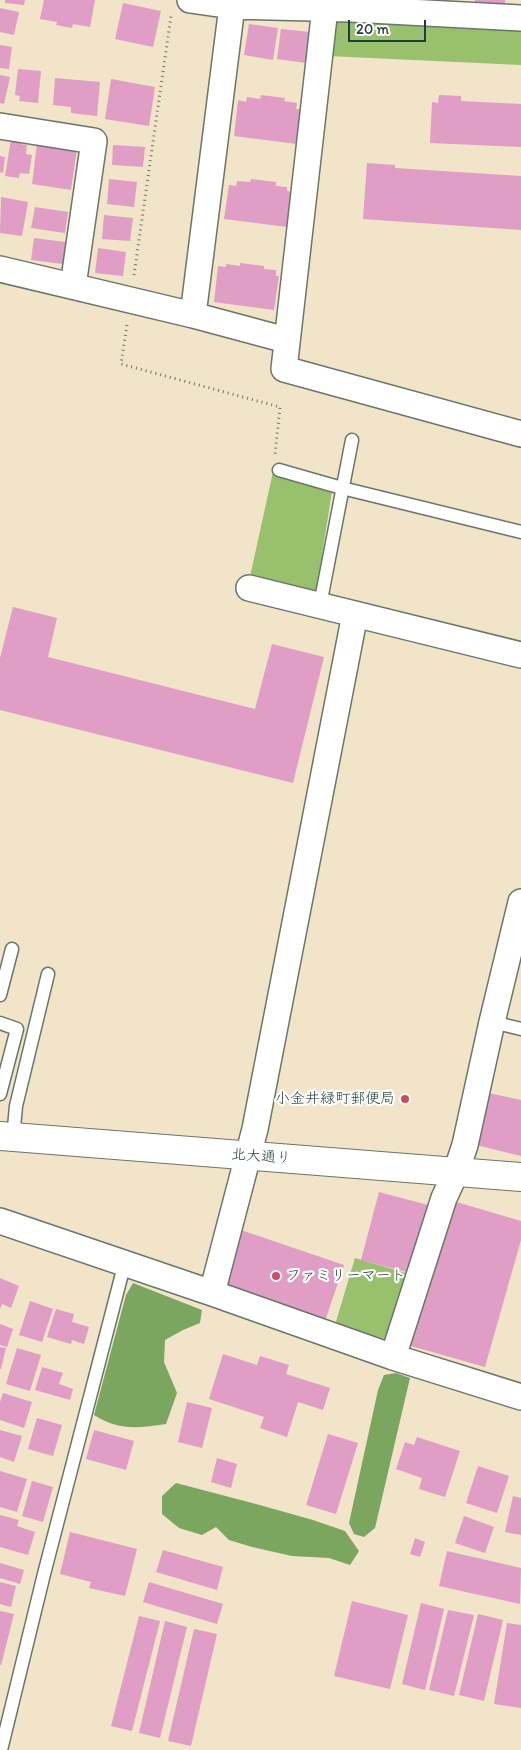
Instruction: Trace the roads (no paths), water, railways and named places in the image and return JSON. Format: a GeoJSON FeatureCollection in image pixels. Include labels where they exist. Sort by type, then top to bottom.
{"type":"FeatureCollection","features":[{"type":"Feature","properties":{"kind":"street"},"geometry":{"type":"LineString","coordinates":[[190,0],[232,6],[325,8],[352,4],[459,7],[521,18]]}},
{"type":"Feature","properties":{"kind":"street"},"geometry":{"type":"LineString","coordinates":[[192,315],[232,6]]}},
{"type":"Feature","properties":{"kind":"street"},"geometry":{"type":"LineString","coordinates":[[325,8],[284,369],[521,434]]}},
{"type":"Feature","properties":{"kind":"street"},"geometry":{"type":"LineString","coordinates":[[0,126],[94,141],[74,286]]}},
{"type":"Feature","properties":{"kind":"street"},"geometry":{"type":"LineString","coordinates":[[0,269],[192,315],[286,340]]}},
{"type":"Feature","properties":{"kind":"street"},"geometry":{"type":"LineString","coordinates":[[248,588],[521,655]]}},
{"type":"Feature","properties":{"kind":"street"},"geometry":{"type":"LineString","coordinates":[[212,1293],[255,1129],[355,614]]}},
{"type":"Feature","properties":{"kind":"street"},"geometry":{"type":"LineString","coordinates":[[392,1357],[444,1198],[456,1172],[465,1145],[492,1022],[520,909]]}},
{"type":"Feature","properties":{"kind":"street","name":"北大通り"},"geometry":{"type":"LineString","coordinates":[[6,1137],[521,1177]]}},
{"type":"Feature","properties":{"kind":"street"},"geometry":{"type":"LineString","coordinates":[[0,1221],[125,1262],[392,1357],[521,1397]]}},
{"type":"Feature","properties":{"kind":"lane"},"geometry":{"type":"LineString","coordinates":[[320,605],[352,440]]}},
{"type":"Feature","properties":{"kind":"lane"},"geometry":{"type":"LineString","coordinates":[[279,470],[342,488],[521,532]]}},
{"type":"Feature","properties":{"kind":"lane"},"geometry":{"type":"LineString","coordinates":[[0,995],[12,949]]}},
{"type":"Feature","properties":{"kind":"lane"},"geometry":{"type":"LineString","coordinates":[[6,1137],[16,1106],[48,974]]}},
{"type":"Feature","properties":{"kind":"lane"},"geometry":{"type":"LineString","coordinates":[[492,1022],[521,1029]]}},
{"type":"Feature","properties":{"kind":"lane"},"geometry":{"type":"LineString","coordinates":[[0,1024],[17,1028],[0,1094]]}},
{"type":"Feature","properties":{"kind":"lane"},"geometry":{"type":"LineString","coordinates":[[1,1750],[44,1574],[125,1262]]}},
{"type":"Feature","properties":{"kind":"place","name":"小金井緑町郵便局"},"geometry":{"type":"Point","coordinates":[405,1099]}},
{"type":"Feature","properties":{"kind":"place","name":"ファミリーマート"},"geometry":{"type":"Point","coordinates":[276,1276]}}]}
